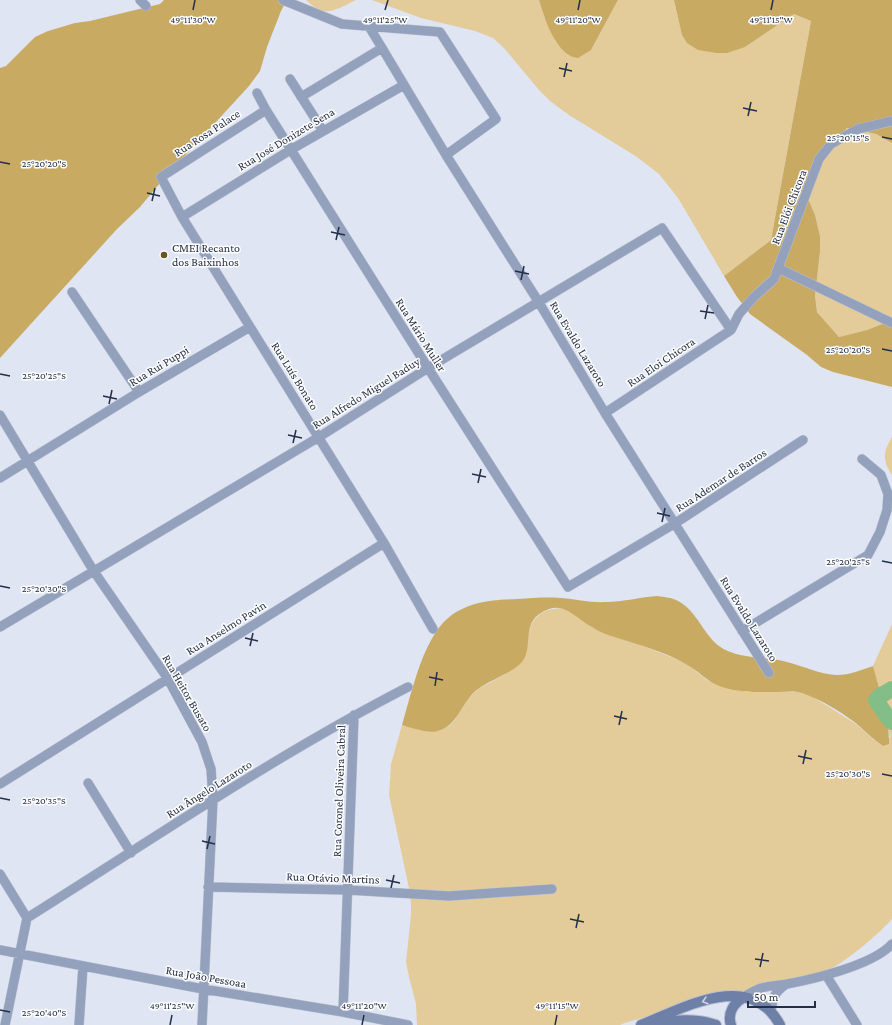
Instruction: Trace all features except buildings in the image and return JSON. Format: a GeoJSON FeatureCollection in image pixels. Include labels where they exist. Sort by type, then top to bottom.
{"type":"FeatureCollection","features":[{"type":"Feature","properties":{"kind":"main road"},"geometry":{"type":"LineString","coordinates":[[642,1025],[691,1005],[726,995],[744,996],[759,1002],[771,1012],[780,1025]]}},
{"type":"Feature","properties":{"kind":"main road"},"geometry":{"type":"LineString","coordinates":[[731,1025],[730,1014],[732,1008],[744,996]]}},
{"type":"Feature","properties":{"kind":"main road"},"geometry":{"type":"LineString","coordinates":[[770,1025],[771,1012]]}},
{"type":"Feature","properties":{"kind":"main road"},"geometry":{"type":"LineString","coordinates":[[642,1025],[683,1020],[706,1022],[716,1025]]}},
{"type":"Feature","properties":{"kind":"street"},"geometry":{"type":"LineString","coordinates":[[283,0],[342,24],[440,32],[496,120],[446,155]]}},
{"type":"Feature","properties":{"kind":"street","name":"Rua Evaldo Lazaroto"},"geometry":{"type":"LineString","coordinates":[[368,25],[446,155],[538,301],[605,413],[674,524],[770,673]]}},
{"type":"Feature","properties":{"kind":"street"},"geometry":{"type":"LineString","coordinates":[[301,97],[382,48]]}},
{"type":"Feature","properties":{"kind":"street"},"geometry":{"type":"LineString","coordinates":[[290,79],[323,131]]}},
{"type":"Feature","properties":{"kind":"street","name":"Rua José Donizete Sena"},"geometry":{"type":"LineString","coordinates":[[182,217],[292,149],[404,85]]}},
{"type":"Feature","properties":{"kind":"street","name":"Rua Mário Muller"},"geometry":{"type":"LineString","coordinates":[[257,93],[266,110],[292,149],[428,368],[568,587]]}},
{"type":"Feature","properties":{"kind":"street","name":"Rua Rosa Palace"},"geometry":{"type":"LineString","coordinates":[[161,177],[266,110]]}},
{"type":"Feature","properties":{"kind":"street","name":"Rua Elói Chicora"},"geometry":{"type":"LineString","coordinates":[[731,330],[739,314],[754,296],[774,279],[820,160],[831,144],[858,129],[892,121]]}},
{"type":"Feature","properties":{"kind":"street","name":"Rua Luís Bonato"},"geometry":{"type":"LineString","coordinates":[[161,177],[182,217],[384,543],[433,629]]}},
{"type":"Feature","properties":{"kind":"street","name":"Rua Alfredo Miguel Baduy"},"geometry":{"type":"LineString","coordinates":[[0,627],[319,437],[428,368],[662,228],[731,330]]}},
{"type":"Feature","properties":{"kind":"street"},"geometry":{"type":"LineString","coordinates":[[778,268],[892,323]]}},
{"type":"Feature","properties":{"kind":"street"},"geometry":{"type":"LineString","coordinates":[[72,292],[139,392]]}},
{"type":"Feature","properties":{"kind":"street","name":"Rua Rui Puppi"},"geometry":{"type":"LineString","coordinates":[[0,478],[27,460],[250,326]]}},
{"type":"Feature","properties":{"kind":"street","name":"Rua Eloi Chicora"},"geometry":{"type":"LineString","coordinates":[[605,413],[731,330]]}},
{"type":"Feature","properties":{"kind":"street","name":"Rua Heitor Busato"},"geometry":{"type":"LineString","coordinates":[[0,416],[94,570],[168,679],[202,742],[211,769],[213,799],[202,1025]]}},
{"type":"Feature","properties":{"kind":"street","name":"Rua Ademar de Barros"},"geometry":{"type":"LineString","coordinates":[[568,587],[674,524],[804,440]]}},
{"type":"Feature","properties":{"kind":"street"},"geometry":{"type":"LineString","coordinates":[[742,631],[868,555],[880,532],[887,510],[888,494],[881,475],[862,459]]}},
{"type":"Feature","properties":{"kind":"street","name":"Rua Anselmo Pavin"},"geometry":{"type":"LineString","coordinates":[[0,784],[384,543]]}},
{"type":"Feature","properties":{"kind":"street","name":"Rua Ângelo Lazaroto"},"geometry":{"type":"LineString","coordinates":[[27,918],[131,853],[213,799],[354,715],[408,687]]}},
{"type":"Feature","properties":{"kind":"street","name":"Rua Coronel Oliveira Cabral"},"geometry":{"type":"LineString","coordinates":[[343,1012],[354,715]]}},
{"type":"Feature","properties":{"kind":"street"},"geometry":{"type":"LineString","coordinates":[[88,783],[131,853]]}},
{"type":"Feature","properties":{"kind":"street"},"geometry":{"type":"LineString","coordinates":[[0,874],[27,918],[5,1025]]}},
{"type":"Feature","properties":{"kind":"street","name":"Rua Otávio Martins"},"geometry":{"type":"LineString","coordinates":[[208,887],[348,890],[449,896],[552,889]]}},
{"type":"Feature","properties":{"kind":"street"},"geometry":{"type":"LineString","coordinates":[[744,996],[762,987],[786,984],[826,975],[865,962],[889,948],[892,944]]}},
{"type":"Feature","properties":{"kind":"street","name":"Rua João Pessoaa"},"geometry":{"type":"LineString","coordinates":[[0,950],[203,989],[343,1012],[408,1025]]}},
{"type":"Feature","properties":{"kind":"street"},"geometry":{"type":"LineString","coordinates":[[79,1025],[83,966]]}},
{"type":"Feature","properties":{"kind":"street"},"geometry":{"type":"LineString","coordinates":[[826,975],[857,1025]]}},
{"type":"Feature","properties":{"kind":"street"},"geometry":{"type":"LineString","coordinates":[[771,1012],[775,994],[786,984]]}},
{"type":"Feature","properties":{"kind":"shaded area"},"geometry":{"type":"Polygon","coordinates":[[[164,0],[287,0],[281,11],[267,47],[260,71],[249,86],[160,183],[140,207],[117,229],[0,358],[0,68],[6,66],[35,37],[48,31],[75,23],[90,21],[160,4],[164,0]]]}},
{"type":"Feature","properties":{"kind":"shaded area"},"geometry":{"type":"Polygon","coordinates":[[[306,0],[356,0],[336,9],[325,11],[313,6],[306,0]]]}},
{"type":"Feature","properties":{"kind":"shaded area"},"geometry":{"type":"Polygon","coordinates":[[[372,0],[539,0],[544,16],[556,42],[591,50],[618,0],[674,0],[682,34],[745,47],[794,14],[811,21],[771,240],[724,276],[678,198],[659,174],[637,157],[569,115],[550,101],[504,48],[493,38],[475,31],[421,18],[372,0]]]}},
{"type":"Feature","properties":{"kind":"shaded area"},"geometry":{"type":"Polygon","coordinates":[[[539,0],[618,0],[591,50],[578,58],[570,56],[558,45],[550,30],[539,0]]]}},
{"type":"Feature","properties":{"kind":"shaded area"},"geometry":{"type":"Polygon","coordinates":[[[674,0],[892,0],[892,143],[876,134],[847,128],[807,176],[809,201],[815,215],[820,236],[820,252],[815,296],[817,312],[839,337],[892,322],[892,387],[833,372],[821,367],[807,355],[750,314],[724,276],[771,240],[811,21],[794,14],[745,47],[727,53],[716,53],[698,50],[687,43],[682,35],[674,0]]]}},
{"type":"Feature","properties":{"kind":"shaded area"},"geometry":{"type":"Polygon","coordinates":[[[847,128],[876,134],[892,143],[892,322],[839,337],[817,312],[815,296],[820,252],[820,236],[815,215],[809,201],[807,176],[847,128]]]}},
{"type":"Feature","properties":{"kind":"shaded area"},"geometry":{"type":"Polygon","coordinates":[[[892,437],[892,475],[885,460],[885,452],[892,437]]]}},
{"type":"Feature","properties":{"kind":"shaded area"},"geometry":{"type":"Polygon","coordinates":[[[658,596],[674,599],[685,605],[713,641],[719,646],[735,654],[779,660],[831,675],[842,675],[873,666],[886,715],[889,744],[883,746],[845,716],[812,697],[795,692],[750,692],[722,687],[712,683],[689,666],[668,655],[604,633],[587,624],[572,613],[561,608],[549,609],[539,614],[530,626],[526,656],[522,662],[513,670],[475,691],[449,725],[443,729],[429,732],[402,725],[413,686],[428,646],[442,624],[458,611],[477,604],[497,600],[567,598],[600,602],[658,596]]]}},
{"type":"Feature","properties":{"kind":"shaded area"},"geometry":{"type":"Polygon","coordinates":[[[562,608],[570,611],[592,627],[614,637],[643,646],[687,664],[707,680],[746,692],[796,692],[810,695],[856,724],[883,746],[890,737],[873,666],[892,624],[892,919],[885,927],[856,952],[824,973],[799,981],[741,993],[691,1010],[674,1014],[643,1018],[620,1025],[417,1025],[416,1004],[406,962],[411,903],[389,795],[391,764],[402,725],[420,730],[439,731],[449,726],[454,721],[467,700],[478,689],[504,675],[526,652],[530,627],[538,616],[552,609],[562,608]]]}},
{"type":"Feature","properties":{"kind":"waterway"},"geometry":{"type":"LineString","coordinates":[[892,689],[876,700],[892,722]]}},
{"type":"Feature","properties":{"kind":"place","name":"CMEI Recanto dos Baixinhos"},"geometry":{"type":"Point","coordinates":[164,255]}}]}
